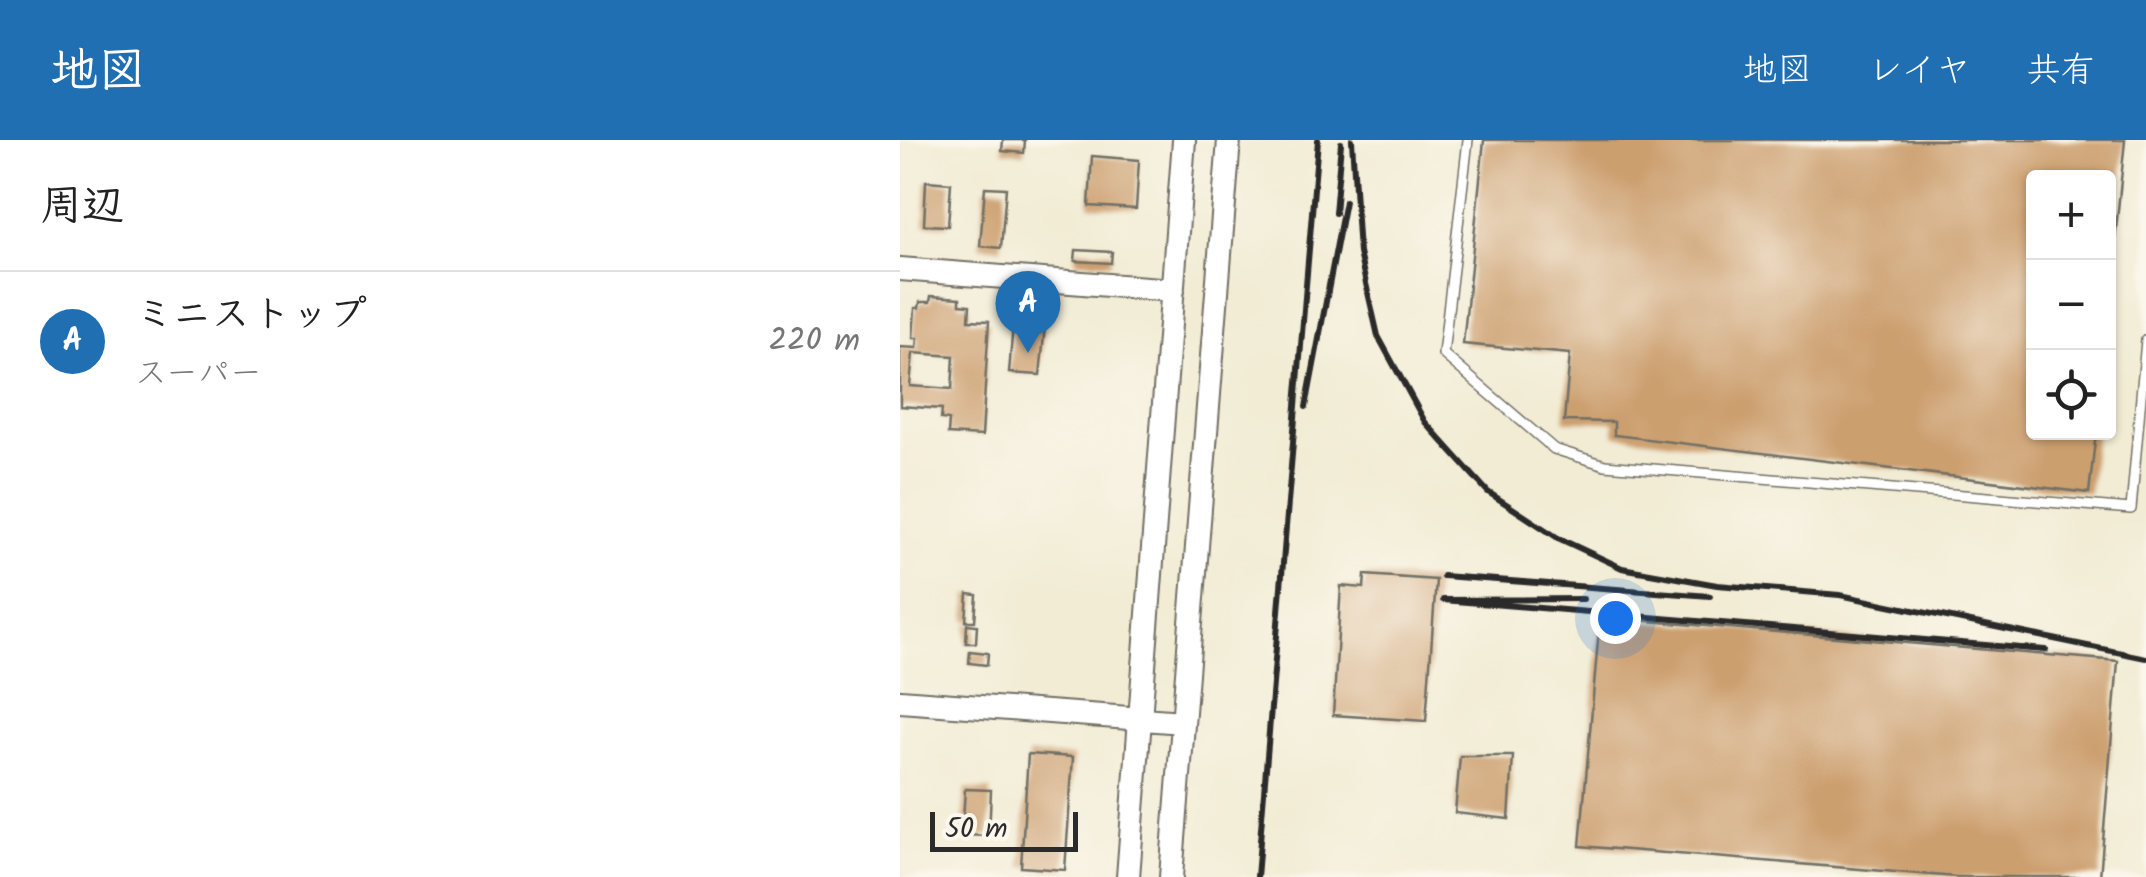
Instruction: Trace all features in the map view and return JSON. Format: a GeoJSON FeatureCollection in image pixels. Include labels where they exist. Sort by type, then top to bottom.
{"type":"FeatureCollection","features":[{"type":"Feature","properties":{"kind":"street"},"geometry":{"type":"LineString","coordinates":[[1128,877],[1184,140]]}},
{"type":"Feature","properties":{"kind":"street"},"geometry":{"type":"LineString","coordinates":[[1171,877],[1228,140]]}},
{"type":"Feature","properties":{"kind":"street"},"geometry":{"type":"LineString","coordinates":[[900,269],[1173,290]]}},
{"type":"Feature","properties":{"kind":"street"},"geometry":{"type":"LineString","coordinates":[[900,701],[1183,722]]}},
{"type":"Feature","properties":{"kind":"lane"},"geometry":{"type":"LineString","coordinates":[[1468,140],[1443,354],[1554,449],[1605,465],[2131,509],[2146,340]]}},
{"type":"Feature","properties":{"kind":"building"},"geometry":{"type":"Polygon","coordinates":[[[1003,140],[1025,140],[1024,153],[1002,151],[1003,140]]]}},
{"type":"Feature","properties":{"kind":"building"},"geometry":{"type":"Polygon","coordinates":[[[1484,140],[2125,140],[2116,230],[2116,170],[2026,170],[2026,440],[2095,440],[2089,493],[1614,435],[1614,422],[1564,421],[1570,354],[1463,344],[1484,140]]]}},
{"type":"Feature","properties":{"kind":"building"},"geometry":{"type":"Polygon","coordinates":[[[1092,156],[1139,160],[1136,209],[1089,206],[1092,156]]]}},
{"type":"Feature","properties":{"kind":"building"},"geometry":{"type":"Polygon","coordinates":[[[926,181],[951,183],[948,226],[924,225],[926,181]]]}},
{"type":"Feature","properties":{"kind":"building"},"geometry":{"type":"Polygon","coordinates":[[[985,187],[1006,188],[1001,248],[980,246],[985,187]]]}},
{"type":"Feature","properties":{"kind":"building"},"geometry":{"type":"Polygon","coordinates":[[[1076,250],[1112,252],[1111,263],[1075,261],[1076,250]]]}},
{"type":"Feature","properties":{"kind":"building"},"geometry":{"type":"Polygon","coordinates":[[[931,296],[960,298],[960,304],[970,305],[969,320],[989,321],[982,436],[948,434],[949,420],[941,419],[942,409],[900,406],[900,347],[917,348],[918,338],[913,338],[915,308],[919,308],[920,302],[930,302],[931,296]],[[913,353],[910,386],[952,389],[954,356],[913,353]]]}},
{"type":"Feature","properties":{"kind":"building"},"geometry":{"type":"Polygon","coordinates":[[[1013,324],[1045,326],[1040,375],[1009,373],[1013,324]]]}},
{"type":"Feature","properties":{"kind":"building"},"geometry":{"type":"Polygon","coordinates":[[[1365,575],[1436,580],[1426,721],[1333,715],[1341,586],[1364,588],[1365,575]]]}},
{"type":"Feature","properties":{"kind":"building"},"geometry":{"type":"Polygon","coordinates":[[[968,594],[977,595],[975,621],[966,621],[968,594]]]}},
{"type":"Feature","properties":{"kind":"building"},"geometry":{"type":"Polygon","coordinates":[[[1600,617],[2118,661],[2100,877],[1957,877],[1580,846],[1600,617]]]}},
{"type":"Feature","properties":{"kind":"building"},"geometry":{"type":"Polygon","coordinates":[[[967,624],[977,625],[976,643],[966,643],[967,624]]]}},
{"type":"Feature","properties":{"kind":"building"},"geometry":{"type":"Polygon","coordinates":[[[970,651],[988,653],[987,665],[969,663],[970,651]]]}},
{"type":"Feature","properties":{"kind":"building"},"geometry":{"type":"Polygon","coordinates":[[[1028,754],[1073,757],[1065,870],[1021,867],[1028,754]]]}},
{"type":"Feature","properties":{"kind":"building"},"geometry":{"type":"Polygon","coordinates":[[[1460,756],[1513,756],[1509,819],[1455,813],[1460,756]]]}},
{"type":"Feature","properties":{"kind":"building"},"geometry":{"type":"Polygon","coordinates":[[[965,789],[991,790],[989,836],[962,835],[965,789]]]}},
{"type":"Feature","properties":{"kind":"railway"},"geometry":{"type":"LineString","coordinates":[[1257,877],[1318,140]]}},
{"type":"Feature","properties":{"kind":"railway"},"geometry":{"type":"LineString","coordinates":[[1352,140],[1359,253],[1378,336],[1425,422],[1488,492],[1558,538],[1622,568],[1717,585],[1840,595],[2146,658]]}},
{"type":"Feature","properties":{"kind":"railway"},"geometry":{"type":"LineString","coordinates":[[1335,213],[1341,143]]}},
{"type":"Feature","properties":{"kind":"railway"},"geometry":{"type":"LineString","coordinates":[[1306,407],[1345,201]]}},
{"type":"Feature","properties":{"kind":"railway"},"geometry":{"type":"LineString","coordinates":[[1443,576],[1710,596]]}},
{"type":"Feature","properties":{"kind":"railway"},"geometry":{"type":"LineString","coordinates":[[1583,599],[1443,600],[2046,650]]}},
{"type":"Feature","properties":{"kind":"place","name":"ミニストップ"},"geometry":{"type":"Point","coordinates":[1028,353]}}]}
